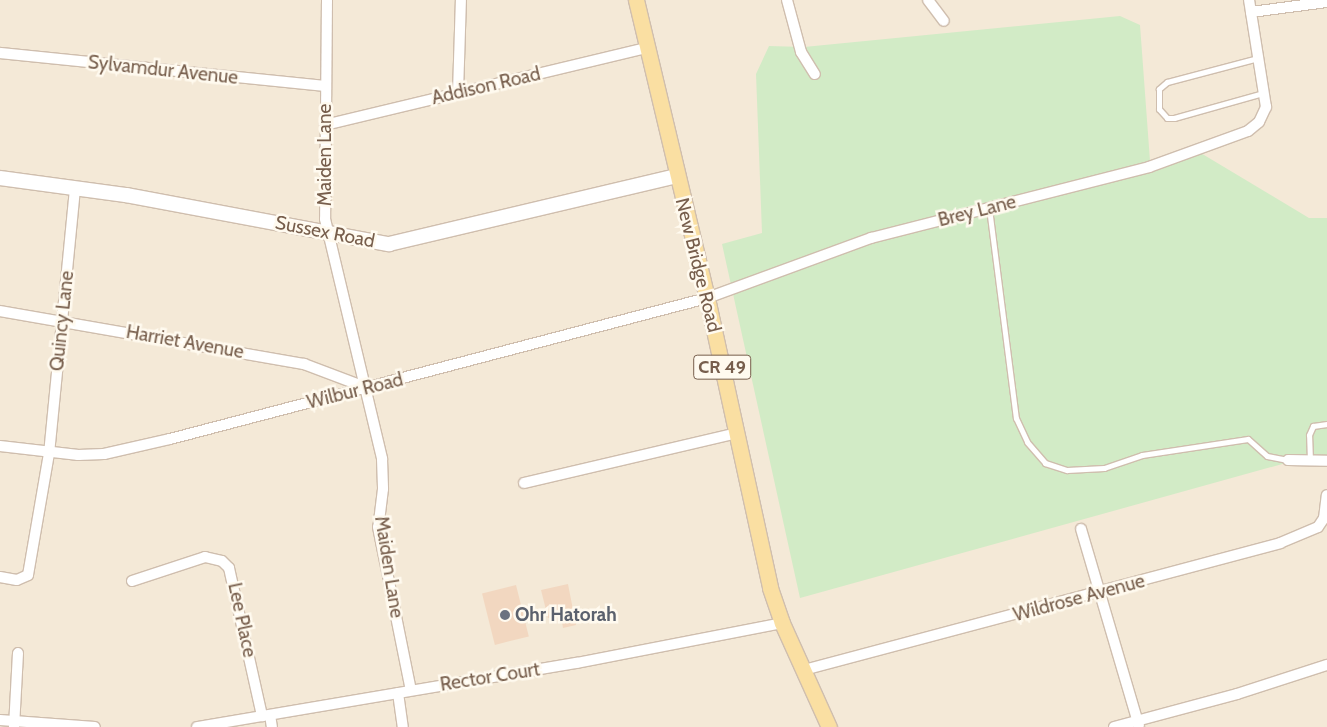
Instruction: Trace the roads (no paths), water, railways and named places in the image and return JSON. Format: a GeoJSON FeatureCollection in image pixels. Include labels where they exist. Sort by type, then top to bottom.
{"type":"FeatureCollection","features":[{"type":"Feature","properties":{"kind":"main road","name":"New Bridge Road"},"geometry":{"type":"LineString","coordinates":[[636,0],[676,176],[707,298],[770,588],[782,623],[829,727]]}},
{"type":"Feature","properties":{"kind":"street","name":"Maiden Lane"},"geometry":{"type":"LineString","coordinates":[[327,0],[324,207],[384,473],[378,527],[411,690]]}},
{"type":"Feature","properties":{"kind":"street"},"geometry":{"type":"LineString","coordinates":[[458,93],[461,0]]}},
{"type":"Feature","properties":{"kind":"street"},"geometry":{"type":"LineString","coordinates":[[787,0],[801,52],[815,74]]}},
{"type":"Feature","properties":{"kind":"street"},"geometry":{"type":"LineString","coordinates":[[928,0],[944,21]]}},
{"type":"Feature","properties":{"kind":"street"},"geometry":{"type":"LineString","coordinates":[[1249,0],[1263,93]]}},
{"type":"Feature","properties":{"kind":"street"},"geometry":{"type":"LineString","coordinates":[[1251,12],[1327,2]]}},
{"type":"Feature","properties":{"kind":"street","name":"Addison Road"},"geometry":{"type":"LineString","coordinates":[[325,125],[646,48]]}},
{"type":"Feature","properties":{"kind":"street","name":"Sylvamdur Avenue"},"geometry":{"type":"LineString","coordinates":[[0,53],[325,86]]}},
{"type":"Feature","properties":{"kind":"street","name":"Brey Lane"},"geometry":{"type":"LineString","coordinates":[[707,298],[834,250],[989,208],[1149,168],[1248,131],[1259,122],[1266,107],[1263,93]]}},
{"type":"Feature","properties":{"kind":"street","name":"Sussex Road"},"geometry":{"type":"LineString","coordinates":[[0,178],[182,204],[373,243],[406,242],[676,176]]}},
{"type":"Feature","properties":{"kind":"street","name":"Quincy Lane"},"geometry":{"type":"LineString","coordinates":[[0,577],[17,580],[28,575],[49,454],[75,188]]}},
{"type":"Feature","properties":{"kind":"street","name":"Wilbur Road"},"geometry":{"type":"LineString","coordinates":[[0,446],[49,454],[104,454],[707,298]]}},
{"type":"Feature","properties":{"kind":"street","name":"Harriet Avenue"},"geometry":{"type":"LineString","coordinates":[[0,311],[304,364],[365,388]]}},
{"type":"Feature","properties":{"kind":"street"},"geometry":{"type":"LineString","coordinates":[[524,483],[737,434]]}},
{"type":"Feature","properties":{"kind":"street"},"geometry":{"type":"LineString","coordinates":[[1288,460],[1327,461]]}},
{"type":"Feature","properties":{"kind":"street","name":"Wildrose Avenue"},"geometry":{"type":"LineString","coordinates":[[804,670],[1100,594],[1310,533],[1324,518],[1327,495]]}},
{"type":"Feature","properties":{"kind":"street"},"geometry":{"type":"LineString","coordinates":[[1081,529],[1138,724]]}},
{"type":"Feature","properties":{"kind":"street","name":"Lee Place"},"geometry":{"type":"LineString","coordinates":[[132,581],[205,557],[222,562],[229,568],[266,715],[272,727]]}},
{"type":"Feature","properties":{"kind":"street","name":"Rector Court"},"geometry":{"type":"LineString","coordinates":[[198,727],[577,663],[782,623]]}},
{"type":"Feature","properties":{"kind":"street"},"geometry":{"type":"LineString","coordinates":[[14,724],[18,652]]}},
{"type":"Feature","properties":{"kind":"street"},"geometry":{"type":"LineString","coordinates":[[1114,727],[1138,724],[1327,665]]}},
{"type":"Feature","properties":{"kind":"street"},"geometry":{"type":"LineString","coordinates":[[398,692],[404,727]]}},
{"type":"Feature","properties":{"kind":"street"},"geometry":{"type":"LineString","coordinates":[[0,720],[14,724],[95,727]]}},
{"type":"Feature","properties":{"kind":"lane"},"geometry":{"type":"LineString","coordinates":[[1258,58],[1167,82],[1159,89],[1160,109],[1167,118],[1174,118],[1263,93]]}},
{"type":"Feature","properties":{"kind":"lane"},"geometry":{"type":"LineString","coordinates":[[989,208],[1016,418],[1027,442],[1044,462],[1068,470],[1104,468],[1142,455],[1248,439],[1267,456],[1288,460]]}},
{"type":"Feature","properties":{"kind":"lane"},"geometry":{"type":"LineString","coordinates":[[1310,461],[1309,435],[1313,426],[1327,424]]}},
{"type":"Feature","properties":{"kind":"place","name":"Ohr Hatorah"},"geometry":{"type":"Point","coordinates":[505,615]}}]}
